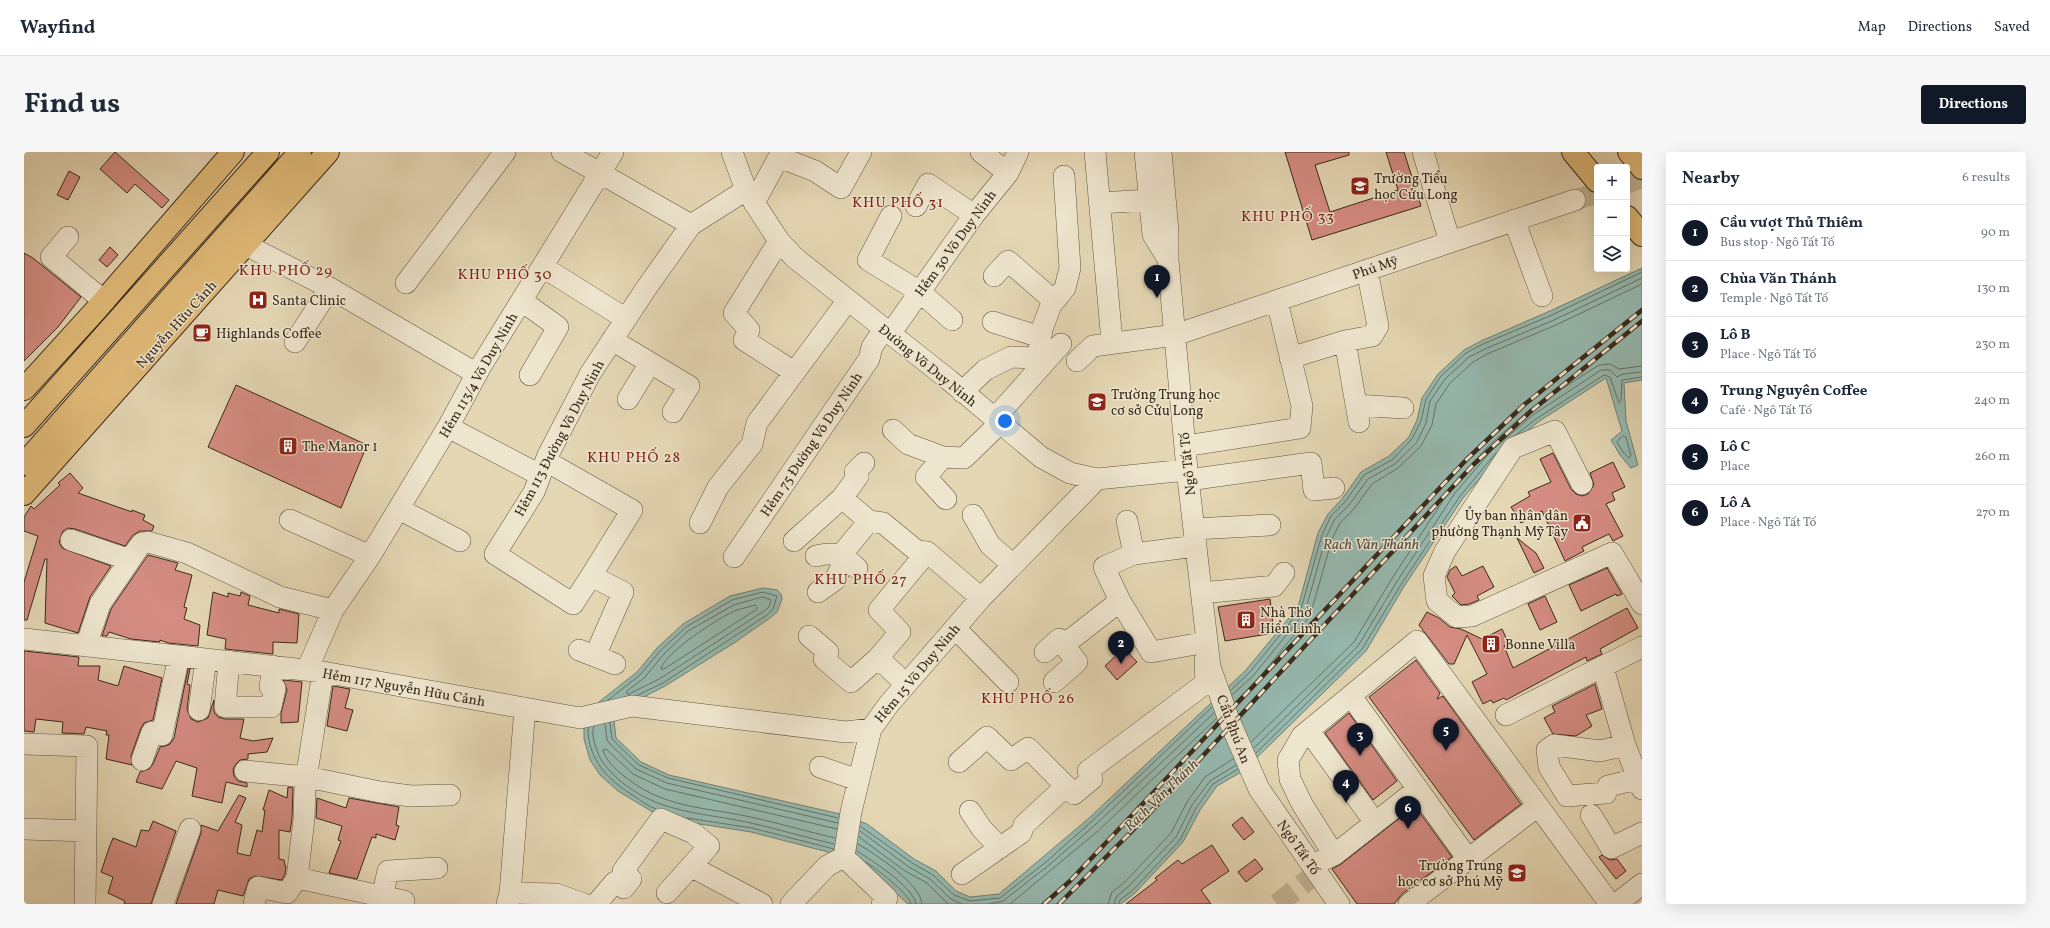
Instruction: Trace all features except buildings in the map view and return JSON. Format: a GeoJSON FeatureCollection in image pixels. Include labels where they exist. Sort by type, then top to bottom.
{"type":"FeatureCollection","features":[{"type":"Feature","properties":{"kind":"main road"},"geometry":{"type":"LineString","coordinates":[[24,389],[104,301],[233,152]]}},
{"type":"Feature","properties":{"kind":"main road"},"geometry":{"type":"LineString","coordinates":[[24,426],[268,152]]}},
{"type":"Feature","properties":{"kind":"main road","name":"Nguyễn Hữu Cảnh"},"geometry":{"type":"LineString","coordinates":[[24,494],[238,238],[300,152]]}},
{"type":"Feature","properties":{"kind":"main road","name":"Nguyễn Hữu Cảnh"},"geometry":{"type":"LineString","coordinates":[[24,464],[238,238],[328,152]]}},
{"type":"Feature","properties":{"kind":"main road"},"geometry":{"type":"LineString","coordinates":[[1573,152],[1592,175]]}},
{"type":"Feature","properties":{"kind":"main road"},"geometry":{"type":"LineString","coordinates":[[1629,152],[1642,168]]}},
{"type":"Feature","properties":{"kind":"main road"},"geometry":{"type":"LineString","coordinates":[[193,199],[238,238]]}},
{"type":"Feature","properties":{"kind":"main road"},"geometry":{"type":"LineString","coordinates":[[1630,221],[1642,235]]}},
{"type":"Feature","properties":{"kind":"street"},"geometry":{"type":"LineString","coordinates":[[406,283],[505,152]]}},
{"type":"Feature","properties":{"kind":"street"},"geometry":{"type":"LineString","coordinates":[[562,152],[691,225]]}},
{"type":"Feature","properties":{"kind":"street","name":"Hẻm 113/4 Võ Duy Ninh"},"geometry":{"type":"LineString","coordinates":[[297,878],[304,819],[305,785],[307,776],[315,671],[333,610],[370,556],[399,509],[448,427],[477,374],[613,152]]}},
{"type":"Feature","properties":{"kind":"street","name":"Đường Võ Duy Ninh"},"geometry":{"type":"LineString","coordinates":[[732,152],[750,196],[779,241],[794,258],[887,331],[1041,457],[1070,472],[1097,479],[1187,475],[1311,463],[1314,490],[1334,488]]}},
{"type":"Feature","properties":{"kind":"street"},"geometry":{"type":"LineString","coordinates":[[750,196],[779,157],[815,171],[840,188],[861,152]]}},
{"type":"Feature","properties":{"kind":"street"},"geometry":{"type":"LineString","coordinates":[[981,152],[1008,173]]}},
{"type":"Feature","properties":{"kind":"street","name":"Hẻm 30 Võ Duy Ninh"},"geometry":{"type":"LineString","coordinates":[[887,331],[920,292],[974,215],[1008,173],[1018,152]]}},
{"type":"Feature","properties":{"kind":"street"},"geometry":{"type":"LineString","coordinates":[[1095,152],[1112,342]]}},
{"type":"Feature","properties":{"kind":"street","name":"Ngô Tất Tố"},"geometry":{"type":"LineString","coordinates":[[1145,152],[1153,235],[1168,260]]}},
{"type":"Feature","properties":{"kind":"street","name":"Ngô Tất Tố"},"geometry":{"type":"LineString","coordinates":[[1161,152],[1168,231],[1168,260],[1187,475],[1210,667]]}},
{"type":"Feature","properties":{"kind":"street"},"geometry":{"type":"LineString","coordinates":[[1168,260],[1183,236],[1176,152]]}},
{"type":"Feature","properties":{"kind":"street"},"geometry":{"type":"LineString","coordinates":[[1423,152],[1450,242]]}},
{"type":"Feature","properties":{"kind":"street"},"geometry":{"type":"LineString","coordinates":[[1037,365],[1042,329],[1054,301],[1065,288],[1070,268],[1064,176]]}},
{"type":"Feature","properties":{"kind":"street"},"geometry":{"type":"LineString","coordinates":[[916,206],[928,184],[974,215]]}},
{"type":"Feature","properties":{"kind":"street","name":"Hẻm 113 Đường Võ Duy Ninh"},"geometry":{"type":"LineString","coordinates":[[591,576],[574,604],[495,554],[534,492],[543,468],[590,374],[691,225],[750,196]]}},
{"type":"Feature","properties":{"kind":"street"},"geometry":{"type":"LineString","coordinates":[[1100,204],[1149,200]]}},
{"type":"Feature","properties":{"kind":"street","name":"Phú Mỹ"},"geometry":{"type":"LineString","coordinates":[[1077,362],[1093,346],[1112,342],[1175,335],[1575,200]]}},
{"type":"Feature","properties":{"kind":"street"},"geometry":{"type":"LineString","coordinates":[[891,216],[868,260],[920,292],[952,320]]}},
{"type":"Feature","properties":{"kind":"street"},"geometry":{"type":"LineString","coordinates":[[1514,220],[1542,296]]}},
{"type":"Feature","properties":{"kind":"street"},"geometry":{"type":"LineString","coordinates":[[68,237],[51,257],[104,301]]}},
{"type":"Feature","properties":{"kind":"street"},"geometry":{"type":"LineString","coordinates":[[238,238],[330,288],[477,374]]}},
{"type":"Feature","properties":{"kind":"street"},"geometry":{"type":"LineString","coordinates":[[779,241],[734,313],[749,330],[744,340],[794,372]]}},
{"type":"Feature","properties":{"kind":"street"},"geometry":{"type":"LineString","coordinates":[[994,276],[1008,261],[1054,301]]}},
{"type":"Feature","properties":{"kind":"street"},"geometry":{"type":"LineString","coordinates":[[543,267],[626,319]]}},
{"type":"Feature","properties":{"kind":"street"},"geometry":{"type":"LineString","coordinates":[[1290,358],[1345,341],[1372,336],[1378,326],[1368,270]]}},
{"type":"Feature","properties":{"kind":"street"},"geometry":{"type":"LineString","coordinates":[[295,342],[330,288]]}},
{"type":"Feature","properties":{"kind":"street"},"geometry":{"type":"LineString","coordinates":[[700,523],[718,487],[752,444],[757,423],[848,300]]}},
{"type":"Feature","properties":{"kind":"street"},"geometry":{"type":"LineString","coordinates":[[522,301],[558,326],[530,375]]}},
{"type":"Feature","properties":{"kind":"street"},"geometry":{"type":"LineString","coordinates":[[1185,446],[1300,428],[1302,406],[1276,301]]}},
{"type":"Feature","properties":{"kind":"street"},"geometry":{"type":"LineString","coordinates":[[993,322],[1040,337]]}},
{"type":"Feature","properties":{"kind":"street","name":"Hẻm 75 Đường Võ Duy Ninh"},"geometry":{"type":"LineString","coordinates":[[734,557],[869,359],[872,347],[887,331]]}},
{"type":"Feature","properties":{"kind":"street"},"geometry":{"type":"LineString","coordinates":[[612,340],[689,386],[673,412]]}},
{"type":"Feature","properties":{"kind":"street"},"geometry":{"type":"LineString","coordinates":[[1345,341],[1358,413],[1403,408]]}},
{"type":"Feature","properties":{"kind":"street"},"geometry":{"type":"LineString","coordinates":[[893,430],[908,444],[943,457],[964,458],[997,421],[1037,365],[1062,344]]}},
{"type":"Feature","properties":{"kind":"street"},"geometry":{"type":"LineString","coordinates":[[962,392],[985,370],[1011,357],[1037,365]]}},
{"type":"Feature","properties":{"kind":"street"},"geometry":{"type":"LineString","coordinates":[[628,399],[650,363]]}},
{"type":"Feature","properties":{"kind":"street"},"geometry":{"type":"LineString","coordinates":[[448,427],[543,468],[632,510],[591,576],[623,592],[587,653],[615,664]]}},
{"type":"Feature","properties":{"kind":"street"},"geometry":{"type":"LineString","coordinates":[[1582,484],[1555,430],[1513,448],[1444,551],[1434,576],[1437,601],[1457,617],[1472,616],[1612,553],[1642,604]]}},
{"type":"Feature","properties":{"kind":"street"},"geometry":{"type":"LineString","coordinates":[[943,457],[926,477],[946,499]]}},
{"type":"Feature","properties":{"kind":"street"},"geometry":{"type":"LineString","coordinates":[[794,541],[842,498],[858,476],[855,472],[864,463]]}},
{"type":"Feature","properties":{"kind":"street","name":"Hẻm 15 Võ Duy Ninh"},"geometry":{"type":"LineString","coordinates":[[580,718],[632,706],[846,732],[871,729],[906,684],[981,598],[1012,564],[1097,479]]}},
{"type":"Feature","properties":{"kind":"street"},"geometry":{"type":"LineString","coordinates":[[842,498],[869,521],[883,522],[918,551],[927,552],[981,598]]}},
{"type":"Feature","properties":{"kind":"street"},"geometry":{"type":"LineString","coordinates":[[399,509],[460,541]]}},
{"type":"Feature","properties":{"kind":"street"},"geometry":{"type":"LineString","coordinates":[[973,515],[990,545],[1012,564]]}},
{"type":"Feature","properties":{"kind":"street"},"geometry":{"type":"LineString","coordinates":[[290,520],[370,556]]}},
{"type":"Feature","properties":{"kind":"street"},"geometry":{"type":"LineString","coordinates":[[850,562],[846,549],[869,521]]}},
{"type":"Feature","properties":{"kind":"street"},"geometry":{"type":"LineString","coordinates":[[1127,521],[1134,554]]}},
{"type":"Feature","properties":{"kind":"street"},"geometry":{"type":"LineString","coordinates":[[1207,642],[1151,652],[1120,601],[1104,567],[1134,554],[1195,537],[1270,525]]}},
{"type":"Feature","properties":{"kind":"street"},"geometry":{"type":"LineString","coordinates":[[71,540],[130,560]]}},
{"type":"Feature","properties":{"kind":"street"},"geometry":{"type":"LineString","coordinates":[[86,646],[100,604],[142,543],[148,542],[187,553],[280,597],[333,610]]}},
{"type":"Feature","properties":{"kind":"street"},"geometry":{"type":"LineString","coordinates":[[816,556],[832,552],[850,562]]}},
{"type":"Feature","properties":{"kind":"street"},"geometry":{"type":"LineString","coordinates":[[808,636],[828,652],[824,659],[851,682],[878,658],[900,632],[879,610],[927,552]]}},
{"type":"Feature","properties":{"kind":"street"},"geometry":{"type":"LineString","coordinates":[[818,592],[835,580],[843,563],[850,562]]}},
{"type":"Feature","properties":{"kind":"street"},"geometry":{"type":"LineString","coordinates":[[1201,593],[1274,586],[1284,573]]}},
{"type":"Feature","properties":{"kind":"street"},"geometry":{"type":"LineString","coordinates":[[1065,644],[1120,601]]}},
{"type":"Feature","properties":{"kind":"street"},"geometry":{"type":"LineString","coordinates":[[955,628],[1008,682]]}},
{"type":"Feature","properties":{"kind":"street"},"geometry":{"type":"LineString","coordinates":[[1045,652],[1059,638],[1077,662],[1054,682]]}},
{"type":"Feature","properties":{"kind":"street","name":"Hẻm 117 Nguyễn Hữu Cảnh"},"geometry":{"type":"LineString","coordinates":[[24,639],[315,671],[580,718]]}},
{"type":"Feature","properties":{"kind":"street"},"geometry":{"type":"LineString","coordinates":[[1331,850],[1302,804],[1290,779],[1288,760],[1302,736],[1417,641],[1610,904]]}},
{"type":"Feature","properties":{"kind":"street"},"geometry":{"type":"LineString","coordinates":[[959,762],[986,737],[1011,760],[1028,748],[1074,794],[1092,779],[1088,771],[1206,683],[1204,647],[1207,642]]}},
{"type":"Feature","properties":{"kind":"street"},"geometry":{"type":"LineString","coordinates":[[1506,716],[1642,648]]}},
{"type":"Feature","properties":{"kind":"street"},"geometry":{"type":"LineString","coordinates":[[142,760],[152,732],[162,735],[180,656]]}},
{"type":"Feature","properties":{"kind":"street"},"geometry":{"type":"LineString","coordinates":[[878,658],[906,684]]}},
{"type":"Feature","properties":{"kind":"street"},"geometry":{"type":"LineString","coordinates":[[199,710],[206,659]]}},
{"type":"Feature","properties":{"kind":"street"},"geometry":{"type":"LineString","coordinates":[[229,661],[225,707],[271,707],[275,688],[270,687],[273,666]]}},
{"type":"Feature","properties":{"kind":"street","name":"Cầu Phú An"},"geometry":{"type":"LineString","coordinates":[[1210,667],[1229,720],[1259,789]]}},
{"type":"Feature","properties":{"kind":"street"},"geometry":{"type":"LineString","coordinates":[[1603,667],[1625,745],[1640,784],[1608,786],[1606,793],[1567,796],[1549,767],[1547,750],[1554,745],[1600,750],[1625,745]]}},
{"type":"Feature","properties":{"kind":"street"},"geometry":{"type":"LineString","coordinates":[[1351,696],[1468,859]]}},
{"type":"Feature","properties":{"kind":"street"},"geometry":{"type":"LineString","coordinates":[[525,708],[509,898],[556,894],[584,904]]}},
{"type":"Feature","properties":{"kind":"street"},"geometry":{"type":"LineString","coordinates":[[844,857],[851,812],[871,729]]}},
{"type":"Feature","properties":{"kind":"street"},"geometry":{"type":"LineString","coordinates":[[1309,730],[1368,813]]}},
{"type":"Feature","properties":{"kind":"street"},"geometry":{"type":"LineString","coordinates":[[24,744],[87,746],[85,904]]}},
{"type":"Feature","properties":{"kind":"street"},"geometry":{"type":"LineString","coordinates":[[820,767],[858,780]]}},
{"type":"Feature","properties":{"kind":"street"},"geometry":{"type":"LineString","coordinates":[[245,771],[307,776],[380,792],[411,796],[450,795]]}},
{"type":"Feature","properties":{"kind":"street"},"geometry":{"type":"LineString","coordinates":[[1331,850],[1368,813],[1414,784]]}},
{"type":"Feature","properties":{"kind":"street"},"geometry":{"type":"LineString","coordinates":[[1312,865],[1414,784]]}},
{"type":"Feature","properties":{"kind":"street"},"geometry":{"type":"LineString","coordinates":[[962,874],[1021,833],[1024,825],[1066,786]]}},
{"type":"Feature","properties":{"kind":"street","name":"Ngô Tất Tố"},"geometry":{"type":"LineString","coordinates":[[1259,789],[1339,904]]}},
{"type":"Feature","properties":{"kind":"street"},"geometry":{"type":"LineString","coordinates":[[1409,904],[1538,806]]}},
{"type":"Feature","properties":{"kind":"street"},"geometry":{"type":"LineString","coordinates":[[970,811],[982,830],[1000,848]]}},
{"type":"Feature","properties":{"kind":"street"},"geometry":{"type":"LineString","coordinates":[[1591,815],[1611,848],[1642,833]]}},
{"type":"Feature","properties":{"kind":"street"},"geometry":{"type":"LineString","coordinates":[[596,904],[615,882],[624,888],[631,879],[623,871],[660,819],[693,832],[709,846],[667,894]]}},
{"type":"Feature","properties":{"kind":"street"},"geometry":{"type":"LineString","coordinates":[[24,829],[86,830]]}},
{"type":"Feature","properties":{"kind":"street"},"geometry":{"type":"LineString","coordinates":[[163,904],[190,829]]}},
{"type":"Feature","properties":{"kind":"street"},"geometry":{"type":"LineString","coordinates":[[791,904],[827,866],[844,857]]}},
{"type":"Feature","properties":{"kind":"street"},"geometry":{"type":"LineString","coordinates":[[844,857],[887,898],[882,904]]}},
{"type":"Feature","properties":{"kind":"street"},"geometry":{"type":"LineString","coordinates":[[692,867],[762,904]]}},
{"type":"Feature","properties":{"kind":"street"},"geometry":{"type":"LineString","coordinates":[[382,897],[388,872],[437,868]]}},
{"type":"Feature","properties":{"kind":"street"},"geometry":{"type":"LineString","coordinates":[[254,904],[258,887],[288,893],[297,878],[335,895],[382,897],[404,902]]}},
{"type":"Feature","properties":{"kind":"street"},"geometry":{"type":"LineString","coordinates":[[1616,904],[1642,884]]}},
{"type":"Feature","properties":{"kind":"water","name":"Rạch Văn Thánh"},"geometry":{"type":"Polygon","coordinates":[[[1642,268],[1642,380],[1624,383],[1626,421],[1638,465],[1631,468],[1620,455],[1611,440],[1622,431],[1606,378],[1538,422],[1499,456],[1463,498],[1403,588],[1366,651],[1243,771],[1217,786],[1200,810],[1183,842],[1135,893],[1121,904],[908,904],[868,868],[851,858],[751,832],[681,821],[651,811],[618,791],[600,775],[590,760],[584,739],[584,726],[592,712],[599,702],[637,672],[657,648],[683,624],[730,596],[763,588],[777,590],[781,594],[782,599],[777,612],[770,618],[734,643],[665,686],[626,706],[614,721],[616,738],[641,762],[669,775],[840,814],[867,824],[914,859],[936,871],[956,891],[970,897],[999,894],[1088,819],[1246,670],[1298,607],[1318,533],[1328,514],[1342,499],[1361,472],[1389,456],[1409,437],[1417,420],[1422,398],[1438,374],[1464,350],[1481,341],[1642,268]]]}},
{"type":"Feature","properties":{"kind":"tunnel"},"geometry":{"type":"LineString","coordinates":[[1630,182],[1642,178]]}},
{"type":"Feature","properties":{"kind":"tunnel"},"geometry":{"type":"LineString","coordinates":[[1575,200],[1594,194]]}},
{"type":"Feature","properties":{"kind":"tunnel"},"geometry":{"type":"LineString","coordinates":[[1277,904],[1317,873]]}},
{"type":"Feature","properties":{"kind":"railway"},"geometry":{"type":"LineString","coordinates":[[1044,904],[1070,881],[1467,459],[1525,404],[1642,310]]}},
{"type":"Feature","properties":{"kind":"railway"},"geometry":{"type":"LineString","coordinates":[[1059,904],[1146,817],[1473,465],[1530,412],[1642,321]]}},
{"type":"Feature","properties":{"kind":"place","name":"Trường Tiểu học Cửu Long"},"geometry":{"type":"Point","coordinates":[1360,186]}},
{"type":"Feature","properties":{"kind":"place","name":"Cầu vượt Thủ Thiêm"},"geometry":{"type":"Point","coordinates":[1157,298]}},
{"type":"Feature","properties":{"kind":"place","name":"Santa Clinic"},"geometry":{"type":"Point","coordinates":[258,300]}},
{"type":"Feature","properties":{"kind":"place","name":"Highlands Coffee"},"geometry":{"type":"Point","coordinates":[202,333]}},
{"type":"Feature","properties":{"kind":"place","name":"Trường Trung học cơ sở Cửu Long"},"geometry":{"type":"Point","coordinates":[1097,402]}},
{"type":"Feature","properties":{"kind":"place","name":"The Manor 1"},"geometry":{"type":"Point","coordinates":[288,446]}},
{"type":"Feature","properties":{"kind":"place","name":"Ủy ban nhân dân phường Thạnh Mỹ Tây"},"geometry":{"type":"Point","coordinates":[1582,523]}},
{"type":"Feature","properties":{"kind":"place","name":"Nhà Thờ Hiển Linh"},"geometry":{"type":"Point","coordinates":[1246,620]}},
{"type":"Feature","properties":{"kind":"place","name":"Bonne Villa"},"geometry":{"type":"Point","coordinates":[1491,644]}},
{"type":"Feature","properties":{"kind":"place","name":"Chùa Văn Thánh"},"geometry":{"type":"Point","coordinates":[1121,664]}},
{"type":"Feature","properties":{"kind":"place","name":"Lô C"},"geometry":{"type":"Point","coordinates":[1446,751]}},
{"type":"Feature","properties":{"kind":"place","name":"Lô B"},"geometry":{"type":"Point","coordinates":[1360,756]}},
{"type":"Feature","properties":{"kind":"place","name":"Trung Nguyên Coffee"},"geometry":{"type":"Point","coordinates":[1346,803]}},
{"type":"Feature","properties":{"kind":"place","name":"Lô A"},"geometry":{"type":"Point","coordinates":[1408,829]}},
{"type":"Feature","properties":{"kind":"place","name":"Trường Trung học cơ sở Phú Mỹ"},"geometry":{"type":"Point","coordinates":[1517,873]}},
{"type":"Feature","properties":{"kind":"district","name":"KHU PHỐ 31"},"geometry":{"type":"Point","coordinates":[898,202]}},
{"type":"Feature","properties":{"kind":"district","name":"KHU PHỐ 33"},"geometry":{"type":"Point","coordinates":[1288,216]}},
{"type":"Feature","properties":{"kind":"district","name":"KHU PHỐ 29"},"geometry":{"type":"Point","coordinates":[286,270]}},
{"type":"Feature","properties":{"kind":"district","name":"KHU PHỐ 30"},"geometry":{"type":"Point","coordinates":[505,274]}},
{"type":"Feature","properties":{"kind":"district","name":"KHU PHỐ 28"},"geometry":{"type":"Point","coordinates":[634,457]}},
{"type":"Feature","properties":{"kind":"district","name":"KHU PHỐ 27"},"geometry":{"type":"Point","coordinates":[861,579]}},
{"type":"Feature","properties":{"kind":"district","name":"KHU PHỐ 26"},"geometry":{"type":"Point","coordinates":[1028,698]}}]}
